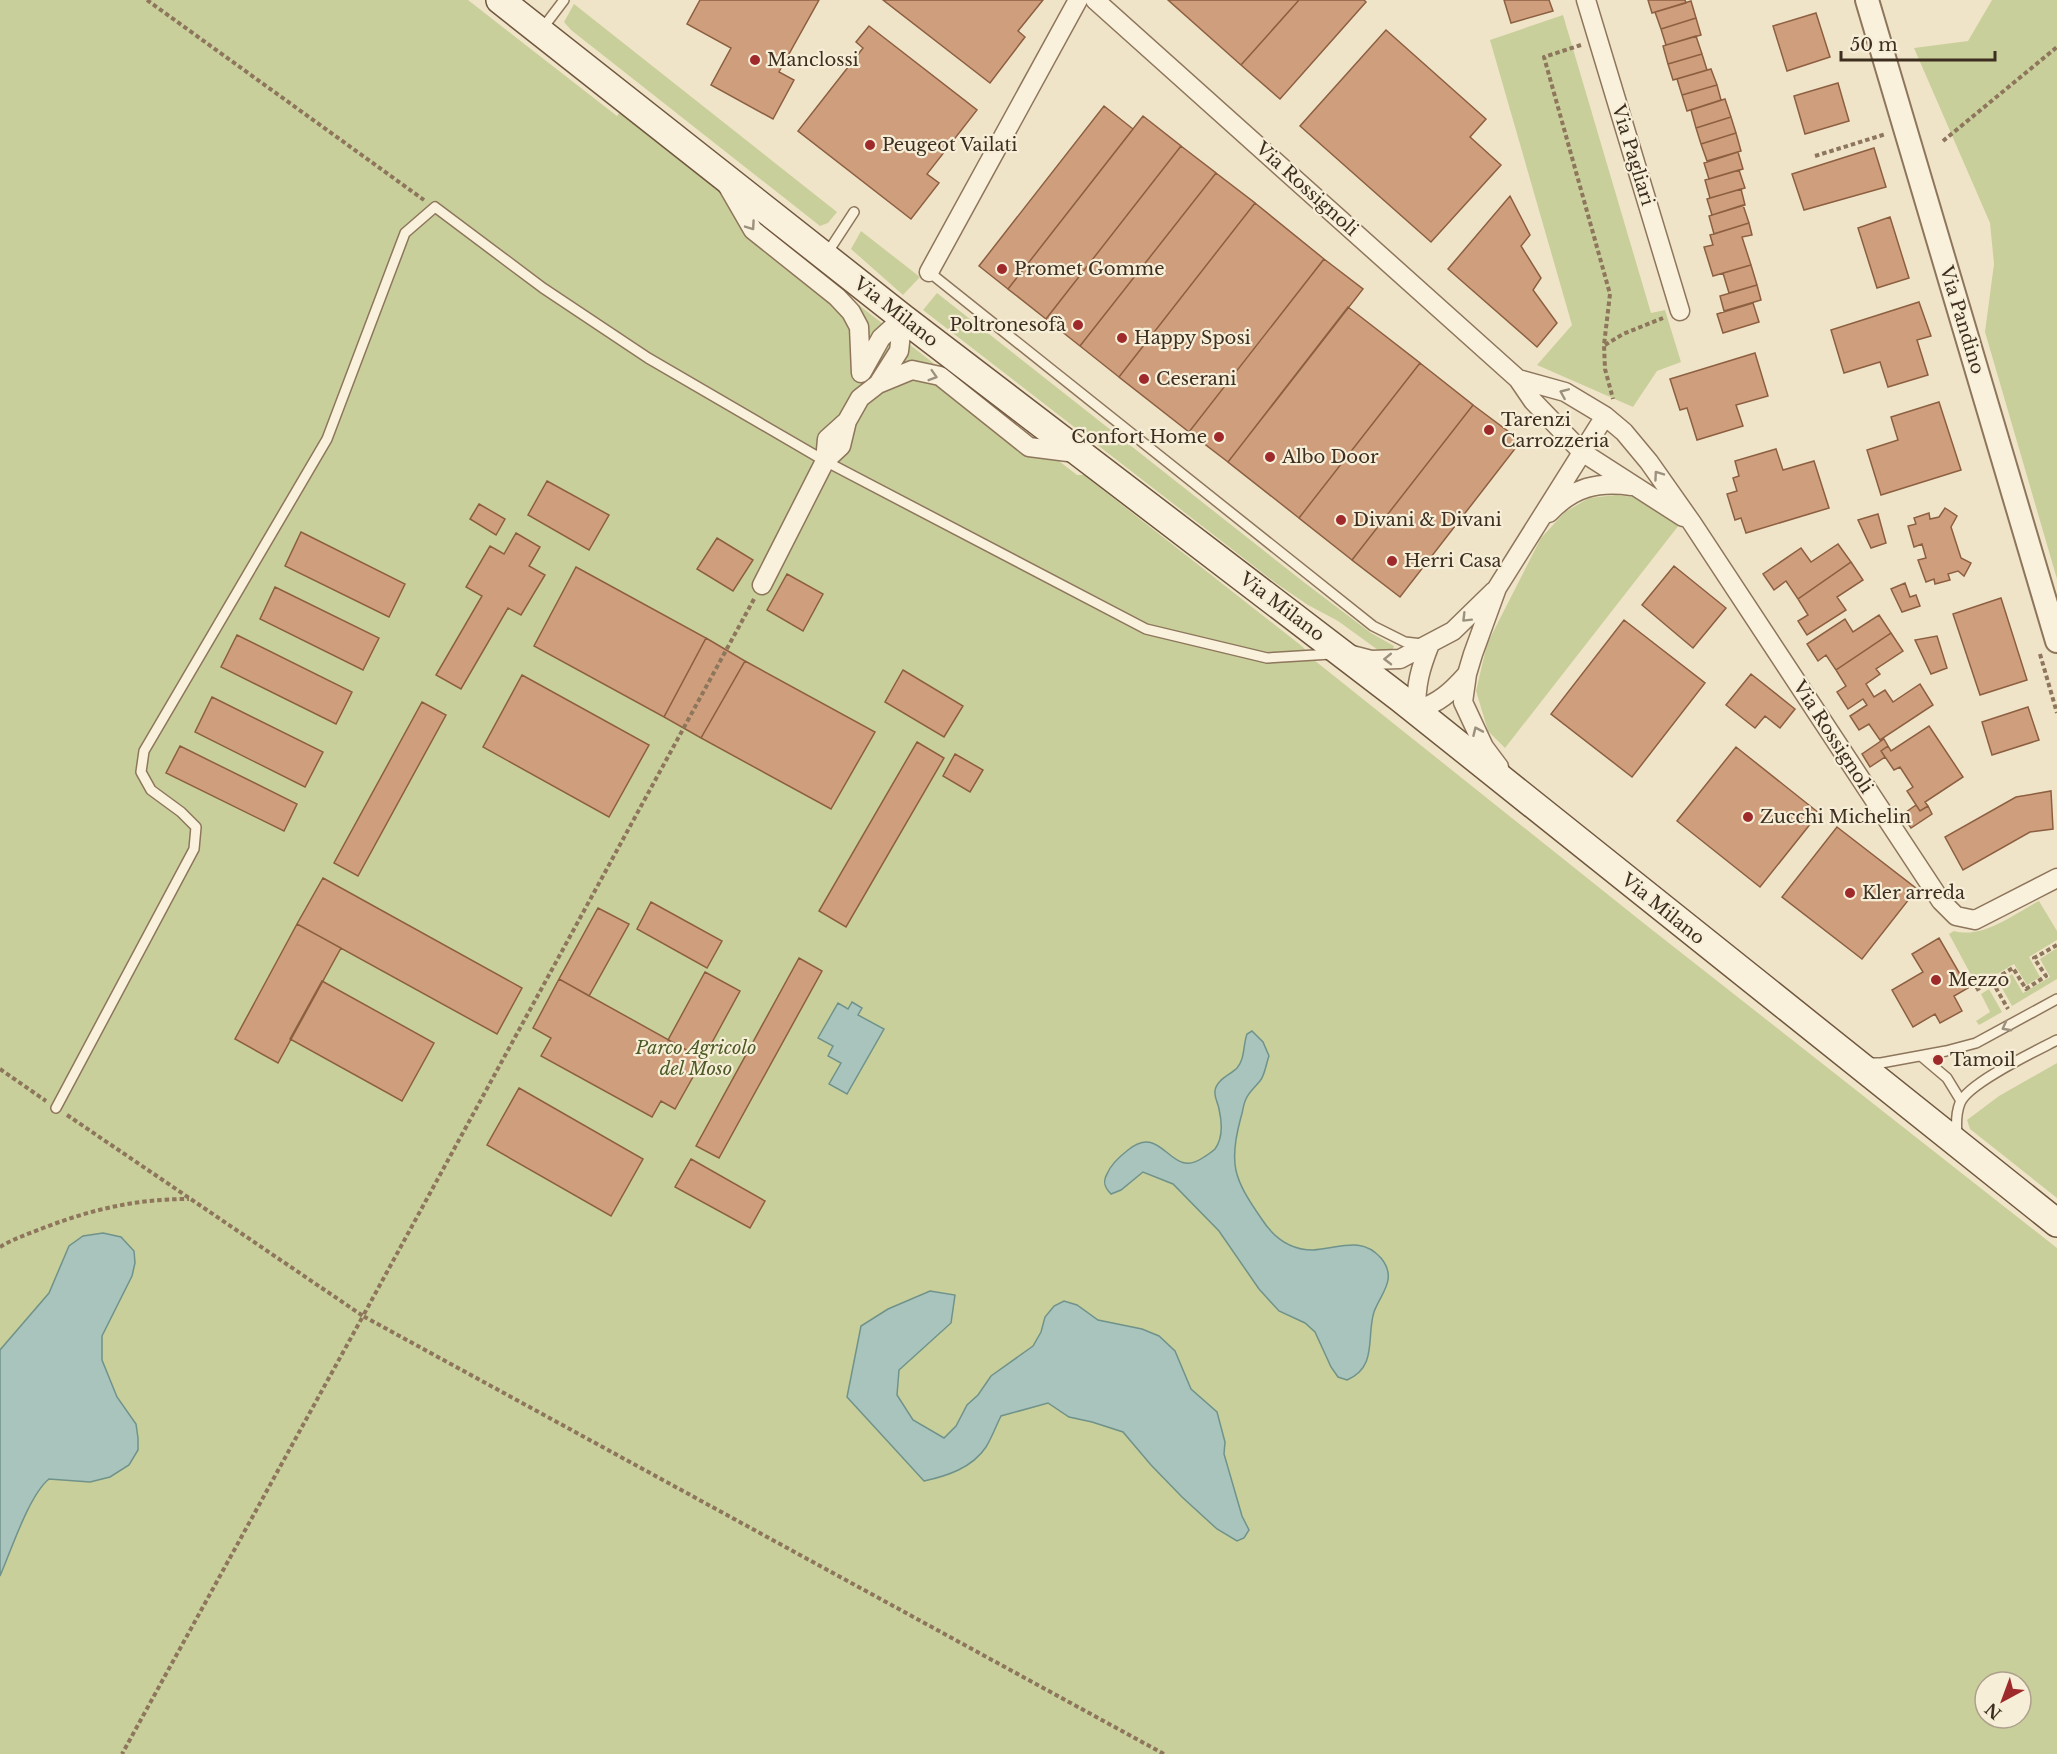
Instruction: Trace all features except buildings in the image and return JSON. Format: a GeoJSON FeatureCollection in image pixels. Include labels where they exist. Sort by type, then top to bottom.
{"type":"FeatureCollection","features":[{"type":"Feature","properties":{"kind":"main road","name":"Via Milano"},"geometry":{"type":"LineString","coordinates":[[500,0],[903,318],[1343,653],[2057,1223]]}},
{"type":"Feature","properties":{"kind":"street"},"geometry":{"type":"LineString","coordinates":[[929,272],[1077,0]]}},
{"type":"Feature","properties":{"kind":"street","name":"Via Rossignoli"},"geometry":{"type":"LineString","coordinates":[[1095,0],[1518,379],[1533,401],[1582,452],[1692,523]]}},
{"type":"Feature","properties":{"kind":"street","name":"Via Pagliari"},"geometry":{"type":"LineString","coordinates":[[1586,0],[1680,311]]}},
{"type":"Feature","properties":{"kind":"street","name":"Via Pandino"},"geometry":{"type":"LineString","coordinates":[[1867,0],[2057,641]]}},
{"type":"Feature","properties":{"kind":"street"},"geometry":{"type":"LineString","coordinates":[[722,175],[753,230],[837,297],[851,312],[859,327],[861,398]]}},
{"type":"Feature","properties":{"kind":"street"},"geometry":{"type":"LineString","coordinates":[[861,373],[880,338],[903,318]]}},
{"type":"Feature","properties":{"kind":"street"},"geometry":{"type":"LineString","coordinates":[[878,384],[899,351],[903,318]]}},
{"type":"Feature","properties":{"kind":"street"},"geometry":{"type":"LineString","coordinates":[[762,585],[825,461],[827,439],[847,421],[861,398],[878,384],[912,370],[940,376],[1029,447],[1080,453]]}},
{"type":"Feature","properties":{"kind":"street","name":"Via Rossignoli"},"geometry":{"type":"LineString","coordinates":[[1518,379],[1565,392],[1605,416],[1624,432],[1649,462],[1692,523],[1941,901],[1956,916],[1975,920],[2057,878]]}},
{"type":"Feature","properties":{"kind":"street"},"geometry":{"type":"LineString","coordinates":[[1582,452],[1605,416]]}},
{"type":"Feature","properties":{"kind":"street","name":"Via Rossignoli"},"geometry":{"type":"LineString","coordinates":[[1522,796],[1484,747],[1464,702],[1467,674],[1497,588],[1582,452]]}},
{"type":"Feature","properties":{"kind":"street","name":"Via Rossignoli"},"geometry":{"type":"LineString","coordinates":[[1533,530],[1558,503],[1587,486],[1611,483],[1640,488]]}},
{"type":"Feature","properties":{"kind":"street","name":"Via Rossignoli"},"geometry":{"type":"LineString","coordinates":[[1343,653],[1371,660],[1400,659],[1453,631],[1497,588]]}},
{"type":"Feature","properties":{"kind":"street"},"geometry":{"type":"LineString","coordinates":[[1416,711],[1416,687],[1430,645]]}},
{"type":"Feature","properties":{"kind":"street","name":"Via Rossignoli"},"geometry":{"type":"LineString","coordinates":[[1416,711],[1436,704],[1451,692],[1467,674]]}},
{"type":"Feature","properties":{"kind":"lane"},"geometry":{"type":"LineString","coordinates":[[540,31],[564,0]]}},
{"type":"Feature","properties":{"kind":"lane"},"geometry":{"type":"LineString","coordinates":[[56,1108],[194,849],[196,827],[181,812],[151,790],[141,772],[144,751],[327,439],[405,232],[435,207],[543,288],[648,358],[825,461],[1146,629],[1267,658],[1343,653]]}},
{"type":"Feature","properties":{"kind":"lane"},"geometry":{"type":"LineString","coordinates":[[825,257],[854,212]]}},
{"type":"Feature","properties":{"kind":"lane"},"geometry":{"type":"LineString","coordinates":[[929,272],[1373,626],[1405,642],[1430,645]]}},
{"type":"Feature","properties":{"kind":"lane"},"geometry":{"type":"LineString","coordinates":[[1856,1063],[1881,1063],[1976,1043],[2057,999]]}},
{"type":"Feature","properties":{"kind":"lane"},"geometry":{"type":"LineString","coordinates":[[1958,1143],[1956,1123],[1960,1101],[1985,1079],[2057,1040]]}},
{"type":"Feature","properties":{"kind":"lane"},"geometry":{"type":"LineString","coordinates":[[1921,1056],[1947,1078],[1960,1101]]}},
{"type":"Feature","properties":{"kind":"path"},"geometry":{"type":"LineString","coordinates":[[147,0],[435,207]]}},
{"type":"Feature","properties":{"kind":"path"},"geometry":{"type":"LineString","coordinates":[[1599,39],[1544,57],[1610,294],[1604,345],[1605,369],[1614,402],[1605,416]]}},
{"type":"Feature","properties":{"kind":"path"},"geometry":{"type":"LineString","coordinates":[[1943,141],[2057,47]]}},
{"type":"Feature","properties":{"kind":"path"},"geometry":{"type":"LineString","coordinates":[[1815,156],[1886,133]]}},
{"type":"Feature","properties":{"kind":"path"},"geometry":{"type":"LineString","coordinates":[[1604,345],[1623,334],[1680,311]]}},
{"type":"Feature","properties":{"kind":"path"},"geometry":{"type":"LineString","coordinates":[[122,1754],[762,585]]}},
{"type":"Feature","properties":{"kind":"path"},"geometry":{"type":"LineString","coordinates":[[1976,990],[2013,968],[2026,989],[2046,976],[2034,958],[2057,945]]}},
{"type":"Feature","properties":{"kind":"path"},"geometry":{"type":"LineString","coordinates":[[1992,981],[2016,1022]]}},
{"type":"Feature","properties":{"kind":"path"},"geometry":{"type":"LineString","coordinates":[[0,1069],[363,1316],[1164,1754]]}},
{"type":"Feature","properties":{"kind":"path"},"geometry":{"type":"LineString","coordinates":[[0,1247],[11,1240],[56,1223],[107,1207],[155,1199],[190,1199]]}},
{"type":"Feature","properties":{"kind":"green space","name":"Parco Agricolo del Moso"},"geometry":{"type":"Polygon","coordinates":[[[0,0],[468,0],[617,116],[621,110],[724,194],[724,200],[1077,475],[1084,475],[1303,647],[1306,651],[1304,652],[1646,925],[2057,1248],[2057,1754],[0,1754],[0,0]]]}},
{"type":"Feature","properties":{"kind":"green space"},"geometry":{"type":"Polygon","coordinates":[[[1992,0],[2057,0],[2057,579],[1985,332],[1994,264],[1990,223],[1914,48],[1968,41],[1992,0]]]}},
{"type":"Feature","properties":{"kind":"green space"},"geometry":{"type":"Polygon","coordinates":[[[574,4],[837,212],[828,223],[820,226],[571,30],[564,22],[574,4]]]}},
{"type":"Feature","properties":{"kind":"green space"},"geometry":{"type":"Polygon","coordinates":[[[1563,15],[1651,313],[1665,310],[1681,362],[1657,371],[1633,407],[1537,365],[1572,325],[1490,40],[1563,15]]]}},
{"type":"Feature","properties":{"kind":"green space"},"geometry":{"type":"Polygon","coordinates":[[[861,231],[920,277],[903,295],[851,249],[861,231]]]}},
{"type":"Feature","properties":{"kind":"green space"},"geometry":{"type":"Polygon","coordinates":[[[937,293],[1305,583],[1371,633],[1394,646],[1391,653],[1378,650],[1338,621],[1308,605],[1277,584],[923,310],[937,293]]]}},
{"type":"Feature","properties":{"kind":"green space"},"geometry":{"type":"Polygon","coordinates":[[[1616,495],[1642,498],[1679,525],[1505,748],[1488,731],[1476,691],[1487,644],[1541,538],[1565,512],[1589,498],[1616,495]]]}},
{"type":"Feature","properties":{"kind":"green space"},"geometry":{"type":"Polygon","coordinates":[[[2039,901],[2057,931],[2057,940],[2029,957],[2040,977],[2027,985],[2014,964],[1977,986],[1949,934],[1954,931],[1976,932],[1998,924],[2039,901]]]}},
{"type":"Feature","properties":{"kind":"green space"},"geometry":{"type":"Polygon","coordinates":[[[2057,948],[2057,979],[2012,1006],[1999,983],[2012,974],[2023,993],[2050,977],[2040,959],[2057,948]]]}},
{"type":"Feature","properties":{"kind":"green space"},"geometry":{"type":"Polygon","coordinates":[[[1989,989],[2002,1012],[1979,1025],[1976,1021],[1990,1012],[1981,994],[1989,989]]]}},
{"type":"Feature","properties":{"kind":"green space"},"geometry":{"type":"Polygon","coordinates":[[[2057,1063],[2057,1198],[1970,1129],[1967,1120],[1999,1096],[2057,1063]]]}},
{"type":"Feature","properties":{"kind":"water"},"geometry":{"type":"Polygon","coordinates":[[[852,1002],[862,1008],[858,1015],[884,1029],[847,1094],[829,1084],[841,1063],[828,1056],[833,1046],[818,1038],[838,1003],[848,1009],[852,1002]]]}},
{"type":"Feature","properties":{"kind":"water"},"geometry":{"type":"Polygon","coordinates":[[[1252,1031],[1263,1042],[1269,1056],[1262,1079],[1248,1094],[1245,1101],[1237,1133],[1234,1159],[1239,1181],[1245,1192],[1271,1231],[1289,1245],[1313,1250],[1349,1245],[1365,1247],[1381,1258],[1388,1273],[1386,1286],[1374,1312],[1367,1359],[1357,1374],[1347,1380],[1338,1377],[1331,1367],[1315,1332],[1305,1323],[1279,1311],[1259,1289],[1219,1231],[1173,1184],[1143,1172],[1121,1190],[1111,1194],[1105,1185],[1105,1177],[1118,1158],[1140,1143],[1150,1142],[1182,1162],[1192,1163],[1215,1149],[1221,1130],[1215,1096],[1216,1087],[1240,1064],[1247,1034],[1252,1031]]]}},
{"type":"Feature","properties":{"kind":"water"},"geometry":{"type":"Polygon","coordinates":[[[103,1233],[121,1237],[134,1251],[135,1263],[132,1276],[102,1336],[102,1360],[117,1397],[136,1424],[138,1450],[129,1465],[110,1477],[90,1482],[49,1479],[34,1497],[0,1576],[0,1350],[49,1293],[69,1246],[83,1236],[103,1233]]]}},
{"type":"Feature","properties":{"kind":"water"},"geometry":{"type":"Polygon","coordinates":[[[930,1291],[955,1295],[951,1323],[899,1370],[897,1395],[913,1420],[944,1438],[956,1426],[967,1405],[978,1395],[991,1376],[1033,1346],[1041,1332],[1045,1317],[1054,1306],[1064,1301],[1077,1305],[1098,1320],[1142,1329],[1159,1336],[1175,1351],[1191,1389],[1217,1412],[1225,1442],[1224,1454],[1242,1516],[1249,1530],[1244,1538],[1237,1541],[1217,1529],[1182,1497],[1123,1432],[1069,1417],[1048,1403],[1001,1416],[986,1447],[974,1460],[950,1474],[924,1481],[847,1397],[861,1326],[888,1309],[930,1291]]]}},
{"type":"Feature","properties":{"kind":"place","name":"Manclossi"},"geometry":{"type":"Point","coordinates":[755,60]}},
{"type":"Feature","properties":{"kind":"place","name":"Peugeot Vailati"},"geometry":{"type":"Point","coordinates":[870,145]}},
{"type":"Feature","properties":{"kind":"place","name":"Promet Gomme"},"geometry":{"type":"Point","coordinates":[1002,269]}},
{"type":"Feature","properties":{"kind":"place","name":"Poltronesofà"},"geometry":{"type":"Point","coordinates":[1078,325]}},
{"type":"Feature","properties":{"kind":"place","name":"Happy Sposi"},"geometry":{"type":"Point","coordinates":[1122,338]}},
{"type":"Feature","properties":{"kind":"place","name":"Ceserani"},"geometry":{"type":"Point","coordinates":[1144,379]}},
{"type":"Feature","properties":{"kind":"place","name":"Tarenzi Carrozzeria"},"geometry":{"type":"Point","coordinates":[1489,430]}},
{"type":"Feature","properties":{"kind":"place","name":"Confort Home"},"geometry":{"type":"Point","coordinates":[1219,437]}},
{"type":"Feature","properties":{"kind":"place","name":"Albo Door"},"geometry":{"type":"Point","coordinates":[1270,457]}},
{"type":"Feature","properties":{"kind":"place","name":"Divani & Divani"},"geometry":{"type":"Point","coordinates":[1341,520]}},
{"type":"Feature","properties":{"kind":"place","name":"Herri Casa"},"geometry":{"type":"Point","coordinates":[1392,561]}},
{"type":"Feature","properties":{"kind":"place","name":"Zucchi Michelin"},"geometry":{"type":"Point","coordinates":[1748,817]}},
{"type":"Feature","properties":{"kind":"place","name":"Kler arreda"},"geometry":{"type":"Point","coordinates":[1850,893]}},
{"type":"Feature","properties":{"kind":"place","name":"Mezzo"},"geometry":{"type":"Point","coordinates":[1936,980]}},
{"type":"Feature","properties":{"kind":"place","name":"Tamoil"},"geometry":{"type":"Point","coordinates":[1938,1060]}}]}
